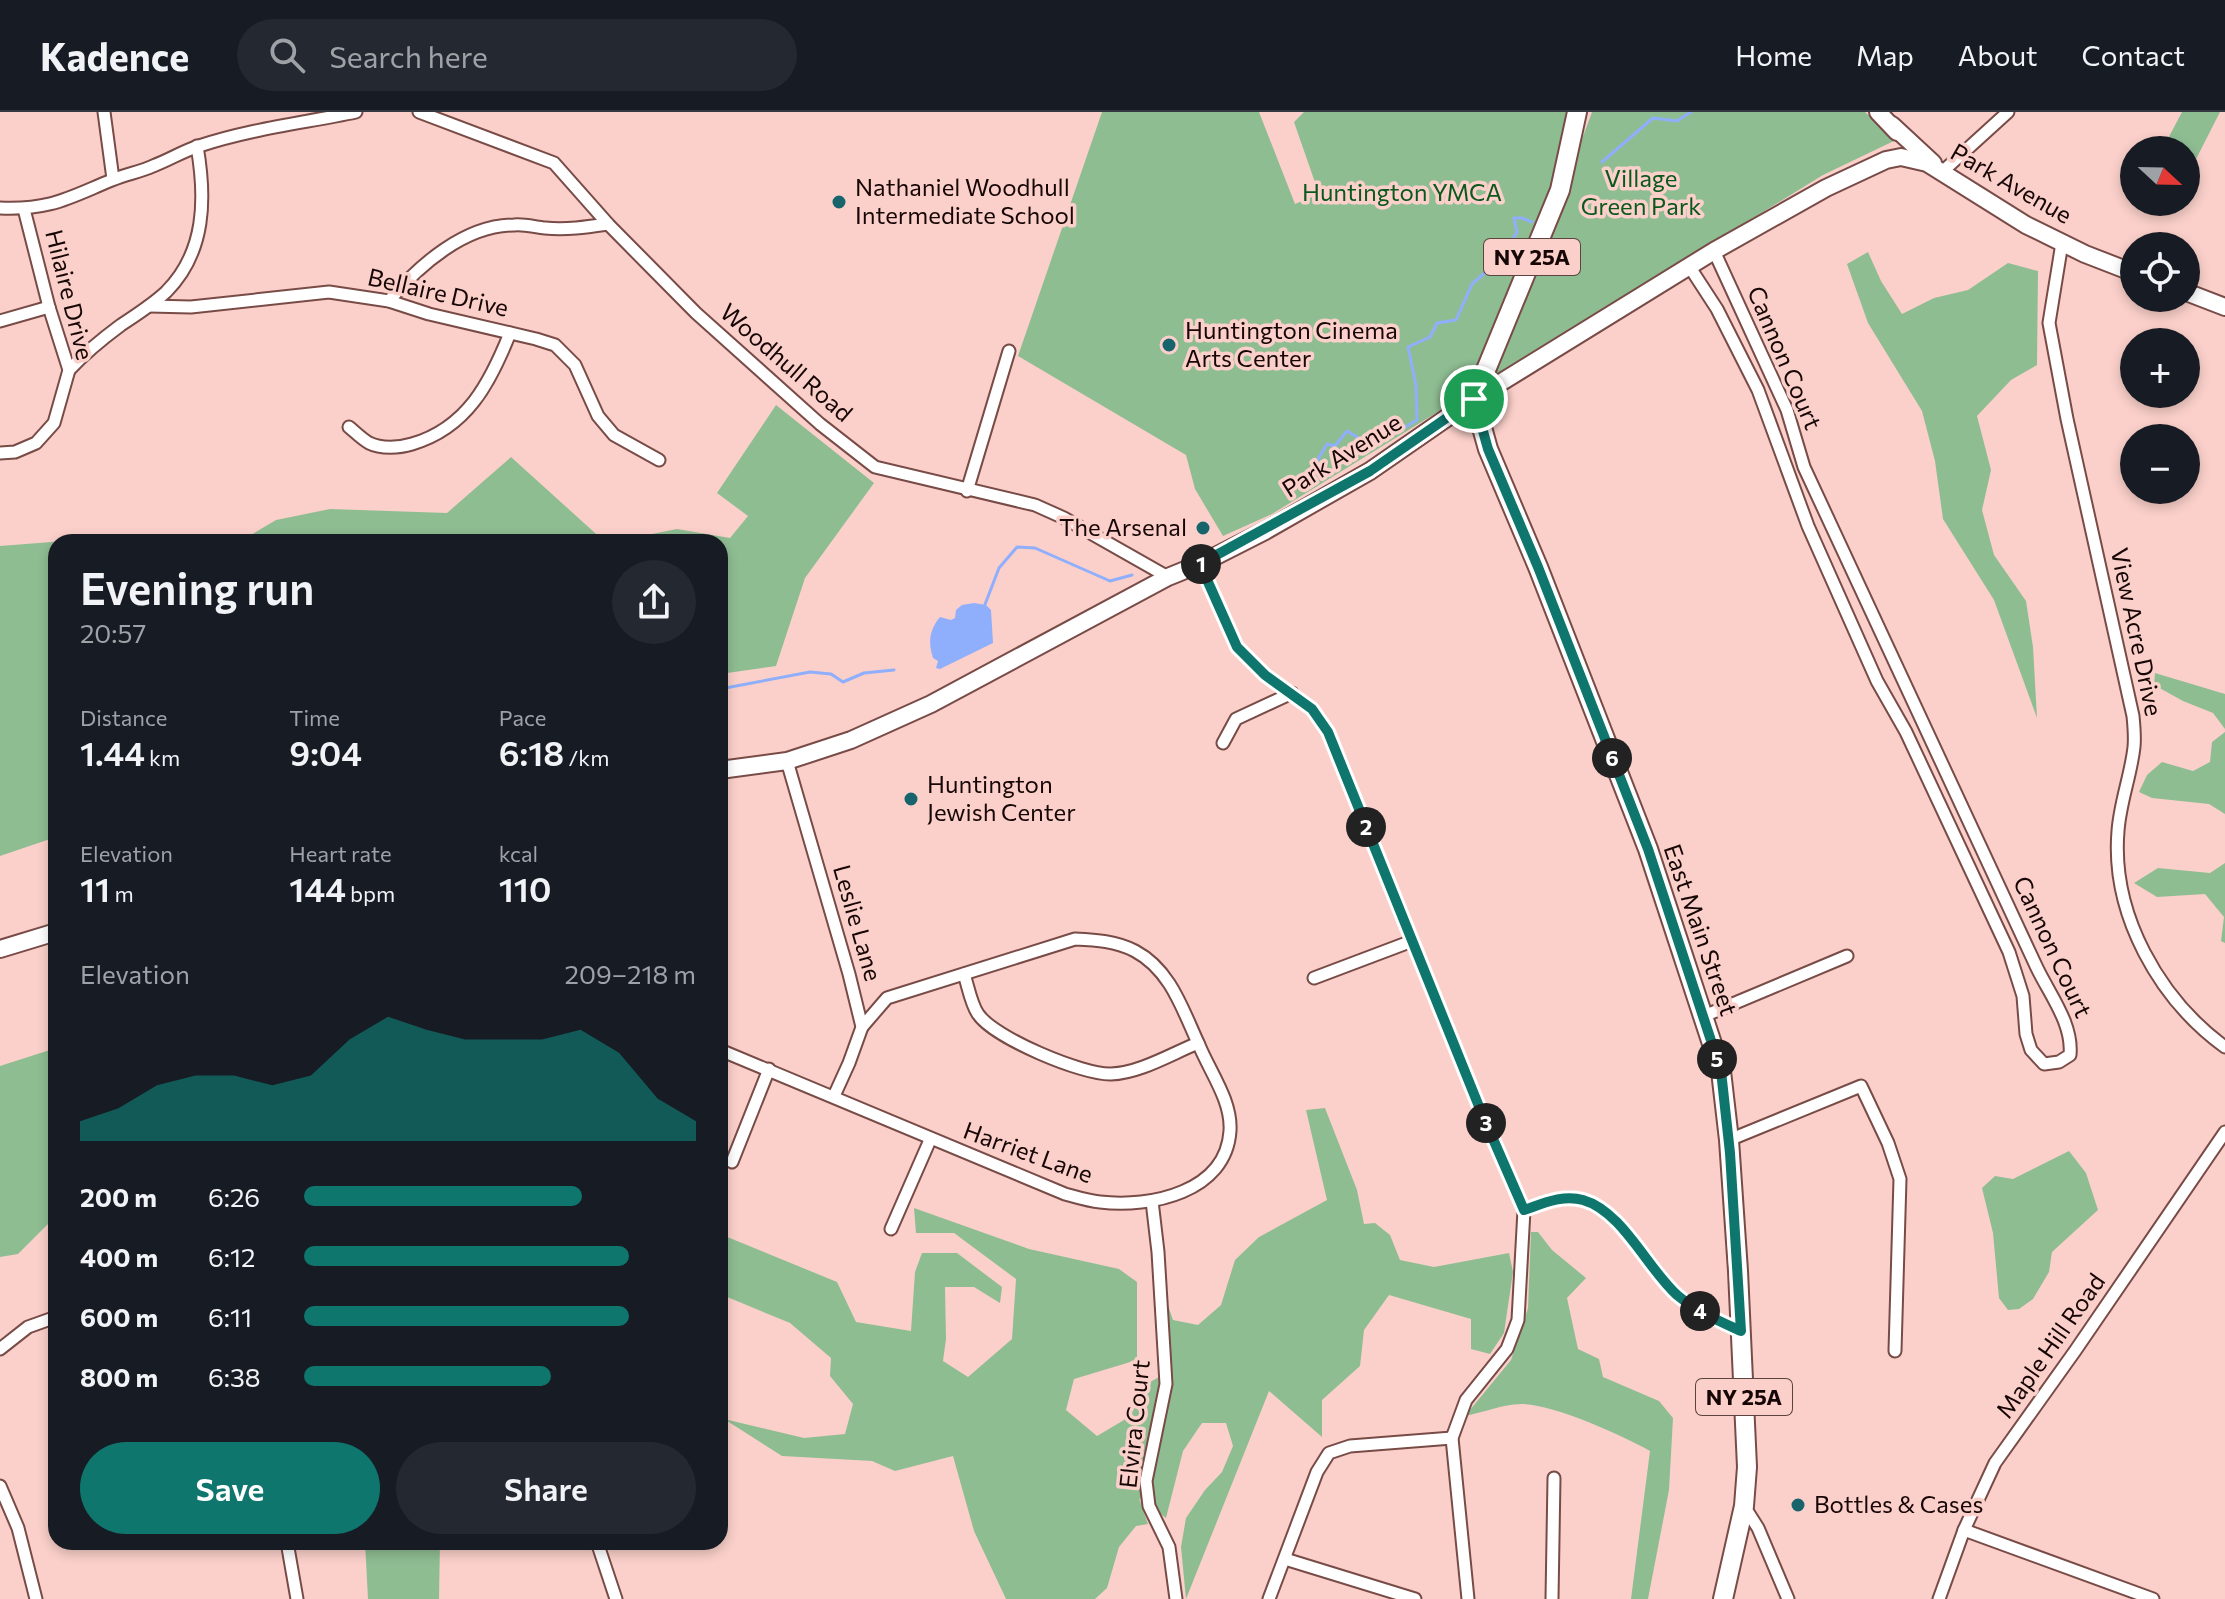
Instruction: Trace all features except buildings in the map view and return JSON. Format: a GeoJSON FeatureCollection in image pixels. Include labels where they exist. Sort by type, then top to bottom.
{"type":"FeatureCollection","features":[{"type":"Feature","properties":{"kind":"main road","name":"NY 25A"},"geometry":{"type":"LineString","coordinates":[[1474,399],[1560,190],[1577,112]]}},
{"type":"Feature","properties":{"kind":"main road"},"geometry":{"type":"LineString","coordinates":[[1878,112],[1942,172]]}},
{"type":"Feature","properties":{"kind":"main road"},"geometry":{"type":"LineString","coordinates":[[1892,125],[1900,140],[1901,157]]}},
{"type":"Feature","properties":{"kind":"main road","name":"Park Avenue"},"geometry":{"type":"LineString","coordinates":[[728,769],[787,761],[851,740],[931,704],[1168,577],[1200,564],[1370,471],[1474,399],[1714,251],[1835,183],[1886,160],[1901,157],[1921,161],[2001,211],[2062,243],[2120,267]]}},
{"type":"Feature","properties":{"kind":"main road"},"geometry":{"type":"LineString","coordinates":[[2200,297],[2225,307]]}},
{"type":"Feature","properties":{"kind":"main road","name":"East Main Street"},"geometry":{"type":"LineString","coordinates":[[1474,399],[1488,449],[1538,567],[1648,849],[1721,1071],[1729,1140],[1747,1467],[1744,1506],[1723,1599]]}},
{"type":"Feature","properties":{"kind":"main road"},"geometry":{"type":"LineString","coordinates":[[0,949],[48,934]]}},
{"type":"Feature","properties":{"kind":"street"},"geometry":{"type":"LineString","coordinates":[[104,112],[113,179]]}},
{"type":"Feature","properties":{"kind":"street"},"geometry":{"type":"LineString","coordinates":[[0,208],[24,209],[49,205],[83,195],[113,179],[152,167],[197,146],[272,126],[356,112]]}},
{"type":"Feature","properties":{"kind":"street","name":"Woodhull Road"},"geometry":{"type":"LineString","coordinates":[[419,112],[554,163],[608,224],[726,340],[820,424],[875,467],[1035,505],[1168,577]]}},
{"type":"Feature","properties":{"kind":"street"},"geometry":{"type":"LineString","coordinates":[[1942,172],[2008,112]]}},
{"type":"Feature","properties":{"kind":"street"},"geometry":{"type":"LineString","coordinates":[[69,370],[90,348],[167,291],[195,243],[203,212],[204,186],[197,146]]}},
{"type":"Feature","properties":{"kind":"street","name":"Hilaire Drive"},"geometry":{"type":"LineString","coordinates":[[0,453],[15,452],[36,443],[54,423],[69,370],[24,209]]}},
{"type":"Feature","properties":{"kind":"street"},"geometry":{"type":"LineString","coordinates":[[389,301],[408,277],[456,243],[484,229],[514,225],[576,229],[608,224]]}},
{"type":"Feature","properties":{"kind":"street","name":"View Acre Drive"},"geometry":{"type":"LineString","coordinates":[[2062,243],[2049,323],[2067,419],[2133,716],[2134,747],[2121,801],[2117,835],[2118,871],[2126,907],[2142,948],[2156,973],[2183,1010],[2225,1047]]}},
{"type":"Feature","properties":{"kind":"street","name":"Cannon Court"},"geometry":{"type":"LineString","coordinates":[[1689,266],[1717,309],[1758,390],[1821,555],[1877,681],[1900,721],[2014,967],[2023,996],[2026,1034],[2031,1050],[2044,1064],[2059,1062],[2070,1055],[2067,1027],[1804,467],[1787,410],[1714,251]]}},
{"type":"Feature","properties":{"kind":"street","name":"Bellaire Drive"},"geometry":{"type":"LineString","coordinates":[[149,306],[191,307],[329,292],[389,301],[555,345],[575,365],[598,416],[614,435],[659,460]]}},
{"type":"Feature","properties":{"kind":"street"},"geometry":{"type":"LineString","coordinates":[[0,321],[49,307]]}},
{"type":"Feature","properties":{"kind":"street"},"geometry":{"type":"LineString","coordinates":[[349,427],[370,444],[385,447],[403,447],[433,438],[459,419],[483,391],[510,333]]}},
{"type":"Feature","properties":{"kind":"street"},"geometry":{"type":"LineString","coordinates":[[1742,358],[1757,349]]}},
{"type":"Feature","properties":{"kind":"street"},"geometry":{"type":"LineString","coordinates":[[967,491],[1009,351]]}},
{"type":"Feature","properties":{"kind":"street"},"geometry":{"type":"LineString","coordinates":[[1780,450],[1797,442]]}},
{"type":"Feature","properties":{"kind":"street"},"geometry":{"type":"LineString","coordinates":[[1821,555],[1840,545]]}},
{"type":"Feature","properties":{"kind":"street"},"geometry":{"type":"LineString","coordinates":[[1200,564],[1237,647],[1265,675],[1312,709],[1328,732],[1524,1210],[1518,1320],[1507,1349],[1466,1400],[1452,1438],[1468,1599]]}},
{"type":"Feature","properties":{"kind":"street"},"geometry":{"type":"LineString","coordinates":[[1223,743],[1236,719],[1292,693]]}},
{"type":"Feature","properties":{"kind":"street"},"geometry":{"type":"LineString","coordinates":[[1900,721],[1918,711]]}},
{"type":"Feature","properties":{"kind":"street","name":"Leslie Lane"},"geometry":{"type":"LineString","coordinates":[[787,761],[862,1027]]}},
{"type":"Feature","properties":{"kind":"street"},"geometry":{"type":"LineString","coordinates":[[1986,905],[2004,897]]}},
{"type":"Feature","properties":{"kind":"street","name":"Harriet Lane"},"geometry":{"type":"LineString","coordinates":[[728,1053],[834,1096],[930,1140],[1065,1194],[1098,1202],[1152,1201],[1181,1193],[1204,1180],[1223,1162],[1230,1131],[1227,1107],[1183,1007],[1161,972],[1135,951],[1105,940],[1075,939],[887,998],[862,1027]]}},
{"type":"Feature","properties":{"kind":"street"},"geometry":{"type":"LineString","coordinates":[[1314,978],[1412,941]]}},
{"type":"Feature","properties":{"kind":"street"},"geometry":{"type":"LineString","coordinates":[[1704,1016],[1847,956]]}},
{"type":"Feature","properties":{"kind":"street"},"geometry":{"type":"LineString","coordinates":[[964,974],[977,1014],[996,1032],[1090,1072],[1113,1074],[1135,1069],[1198,1043]]}},
{"type":"Feature","properties":{"kind":"street"},"geometry":{"type":"LineString","coordinates":[[834,1096],[862,1027]]}},
{"type":"Feature","properties":{"kind":"street"},"geometry":{"type":"LineString","coordinates":[[732,1162],[769,1069]]}},
{"type":"Feature","properties":{"kind":"street"},"geometry":{"type":"LineString","coordinates":[[1729,1140],[1861,1086],[1888,1143],[1900,1179],[1895,1351]]}},
{"type":"Feature","properties":{"kind":"street","name":"Maple Hill Road"},"geometry":{"type":"LineString","coordinates":[[1939,1599],[1964,1530],[1995,1463],[2225,1132]]}},
{"type":"Feature","properties":{"kind":"street"},"geometry":{"type":"LineString","coordinates":[[891,1229],[930,1140]]}},
{"type":"Feature","properties":{"kind":"street"},"geometry":{"type":"LineString","coordinates":[[1524,1210],[1560,1198],[1583,1200],[1606,1211],[1655,1272],[1679,1296],[1706,1315],[1741,1331]]}},
{"type":"Feature","properties":{"kind":"street","name":"Elvira Court"},"geometry":{"type":"LineString","coordinates":[[1152,1201],[1160,1266],[1166,1384],[1146,1481],[1149,1506],[1169,1547],[1176,1599]]}},
{"type":"Feature","properties":{"kind":"street"},"geometry":{"type":"LineString","coordinates":[[0,1349],[28,1327],[48,1320]]}},
{"type":"Feature","properties":{"kind":"street"},"geometry":{"type":"LineString","coordinates":[[1269,1599],[1317,1472],[1329,1453],[1350,1446],[1452,1438]]}},
{"type":"Feature","properties":{"kind":"street"},"geometry":{"type":"LineString","coordinates":[[1552,1599],[1554,1478]]}},
{"type":"Feature","properties":{"kind":"street"},"geometry":{"type":"LineString","coordinates":[[0,1486],[18,1528],[36,1599]]}},
{"type":"Feature","properties":{"kind":"street"},"geometry":{"type":"LineString","coordinates":[[1744,1506],[1758,1528],[1788,1599]]}},
{"type":"Feature","properties":{"kind":"street"},"geometry":{"type":"LineString","coordinates":[[1964,1530],[2136,1596],[2153,1599]]}},
{"type":"Feature","properties":{"kind":"street"},"geometry":{"type":"LineString","coordinates":[[288,1550],[297,1599]]}},
{"type":"Feature","properties":{"kind":"street"},"geometry":{"type":"LineString","coordinates":[[600,1550],[616,1599]]}},
{"type":"Feature","properties":{"kind":"street"},"geometry":{"type":"LineString","coordinates":[[1285,1559],[1415,1599]]}},
{"type":"Feature","properties":{"kind":"green space"},"geometry":{"type":"Polygon","coordinates":[[[1102,112],[1259,112],[1295,204],[1319,194],[1294,122],[1304,112],[1566,112],[1562,147],[1582,139],[1592,112],[1865,112],[1896,140],[1823,175],[1272,514],[1223,536],[1195,489],[1186,455],[1018,356],[1102,112]]]}},
{"type":"Feature","properties":{"kind":"green space"},"geometry":{"type":"Polygon","coordinates":[[[2182,112],[2220,112],[2200,151],[2200,136],[2169,136],[2182,112]]]}},
{"type":"Feature","properties":{"kind":"green space"},"geometry":{"type":"Polygon","coordinates":[[[1868,252],[1881,281],[1902,314],[1934,298],[1968,290],[2008,263],[2038,271],[2037,365],[2011,380],[1977,416],[1991,470],[1982,510],[1994,555],[2026,601],[2033,647],[2037,718],[1994,600],[1943,519],[1935,461],[1922,411],[1868,323],[1847,264],[1868,252]]]}},
{"type":"Feature","properties":{"kind":"green space"},"geometry":{"type":"Polygon","coordinates":[[[776,405],[874,483],[805,578],[776,666],[728,673],[728,538],[748,516],[717,493],[776,405]]]}},
{"type":"Feature","properties":{"kind":"green space"},"geometry":{"type":"Polygon","coordinates":[[[511,457],[596,534],[252,534],[276,520],[330,509],[447,513],[511,457]]]}},
{"type":"Feature","properties":{"kind":"green space"},"geometry":{"type":"Polygon","coordinates":[[[677,529],[706,534],[652,534],[677,529]]]}},
{"type":"Feature","properties":{"kind":"green space"},"geometry":{"type":"Polygon","coordinates":[[[48,542],[48,840],[0,856],[0,546],[48,542]]]}},
{"type":"Feature","properties":{"kind":"green space"},"geometry":{"type":"Polygon","coordinates":[[[2155,673],[2225,694],[2225,729],[2213,713],[2154,685],[2155,673]]]}},
{"type":"Feature","properties":{"kind":"green space"},"geometry":{"type":"Polygon","coordinates":[[[2225,732],[2225,814],[2209,804],[2152,798],[2139,792],[2147,775],[2162,762],[2193,771],[2210,762],[2212,742],[2225,732]]]}},
{"type":"Feature","properties":{"kind":"green space"},"geometry":{"type":"Polygon","coordinates":[[[2225,863],[2225,943],[2221,941],[2224,917],[2205,894],[2157,897],[2134,883],[2158,868],[2210,873],[2225,863]]]}},
{"type":"Feature","properties":{"kind":"green space"},"geometry":{"type":"Polygon","coordinates":[[[48,1051],[48,1224],[18,1254],[0,1257],[0,1066],[48,1051]]]}},
{"type":"Feature","properties":{"kind":"green space"},"geometry":{"type":"Polygon","coordinates":[[[1325,1108],[1357,1190],[1364,1224],[1375,1223],[1390,1235],[1400,1260],[1434,1267],[1509,1253],[1513,1272],[1504,1333],[1490,1354],[1471,1349],[1471,1319],[1389,1295],[1364,1330],[1360,1366],[1322,1400],[1322,1437],[1269,1391],[1186,1599],[1181,1547],[1186,1518],[1222,1472],[1233,1446],[1226,1423],[1202,1423],[1183,1451],[1166,1518],[1139,1498],[1148,1524],[1136,1526],[1119,1547],[1107,1588],[1095,1599],[1006,1599],[974,1531],[953,1456],[895,1471],[872,1461],[782,1456],[728,1422],[804,1438],[845,1434],[853,1404],[830,1376],[831,1358],[790,1323],[728,1297],[728,1237],[837,1282],[856,1322],[911,1331],[915,1272],[922,1253],[957,1253],[1002,1287],[1000,1303],[974,1287],[945,1287],[946,1339],[943,1361],[968,1377],[1012,1339],[1016,1279],[954,1233],[916,1233],[914,1208],[1029,1249],[1119,1269],[1137,1282],[1137,1360],[1074,1379],[1066,1410],[1097,1436],[1124,1420],[1143,1386],[1159,1377],[1154,1265],[1173,1320],[1198,1325],[1221,1305],[1235,1260],[1259,1237],[1327,1200],[1306,1110],[1325,1108]]]}},
{"type":"Feature","properties":{"kind":"green space"},"geometry":{"type":"Polygon","coordinates":[[[2069,1151],[2086,1173],[2098,1210],[2052,1252],[2049,1272],[2033,1299],[2019,1309],[2008,1310],[1999,1298],[1993,1233],[1982,1188],[1995,1176],[2013,1179],[2069,1151]]]}},
{"type":"Feature","properties":{"kind":"green space"},"geometry":{"type":"Polygon","coordinates":[[[1531,1232],[1538,1232],[1552,1250],[1586,1278],[1567,1298],[1578,1349],[1599,1359],[1603,1377],[1659,1401],[1673,1418],[1669,1490],[1648,1599],[1631,1599],[1650,1451],[1587,1422],[1535,1405],[1507,1405],[1465,1416],[1511,1360],[1528,1308],[1531,1232]]]}},
{"type":"Feature","properties":{"kind":"green space"},"geometry":{"type":"Polygon","coordinates":[[[365,1550],[440,1550],[439,1599],[368,1599],[365,1550]]]}},
{"type":"Feature","properties":{"kind":"water"},"geometry":{"type":"Polygon","coordinates":[[[962,605],[986,605],[991,610],[993,643],[940,669],[936,668],[938,661],[933,658],[930,641],[936,622],[940,617],[955,618],[956,610],[962,605]]]}},
{"type":"Feature","properties":{"kind":"waterway"},"geometry":{"type":"LineString","coordinates":[[1602,162],[1653,118],[1677,121],[1691,112]]}},
{"type":"Feature","properties":{"kind":"waterway"},"geometry":{"type":"LineString","coordinates":[[1313,468],[1327,444],[1335,446],[1347,431],[1373,447],[1417,420],[1416,385],[1408,347],[1430,337],[1437,323],[1456,320],[1472,284],[1487,271],[1492,253],[1511,242],[1517,232],[1514,218],[1532,222]]}},
{"type":"Feature","properties":{"kind":"waterway"},"geometry":{"type":"LineString","coordinates":[[984,607],[999,568],[1017,547],[1035,548],[1110,581],[1132,575]]}},
{"type":"Feature","properties":{"kind":"waterway"},"geometry":{"type":"LineString","coordinates":[[728,687],[810,672],[831,674],[843,682],[864,673],[894,670]]}},
{"type":"Feature","properties":{"kind":"place","name":"Nathaniel Woodhull Intermediate School"},"geometry":{"type":"Point","coordinates":[839,202]}},
{"type":"Feature","properties":{"kind":"place","name":"Huntington Cinema Arts Center"},"geometry":{"type":"Point","coordinates":[1169,345]}},
{"type":"Feature","properties":{"kind":"place","name":"The Arsenal"},"geometry":{"type":"Point","coordinates":[1203,528]}},
{"type":"Feature","properties":{"kind":"place","name":"Huntington Jewish Center"},"geometry":{"type":"Point","coordinates":[911,799]}},
{"type":"Feature","properties":{"kind":"place","name":"Bottles & Cases"},"geometry":{"type":"Point","coordinates":[1798,1505]}},
{"type":"Feature","properties":{"kind":"route"},"geometry":{"type":"LineString","coordinates":[[1474,399],[1488,449],[1538,567],[1648,849],[1721,1071],[1730,1153],[1741,1331],[1706,1315],[1679,1296],[1655,1272],[1606,1211],[1583,1200],[1560,1198],[1524,1210],[1328,732],[1312,709],[1265,675],[1237,647],[1200,564],[1370,471],[1474,399]]}},
{"type":"Feature","properties":{"kind":"park label","name":"Huntington YMCA"},"geometry":{"type":"Point","coordinates":[1402,193]}},
{"type":"Feature","properties":{"kind":"park label","name":"Village Green Park"},"geometry":{"type":"Point","coordinates":[1641,193]}}]}
